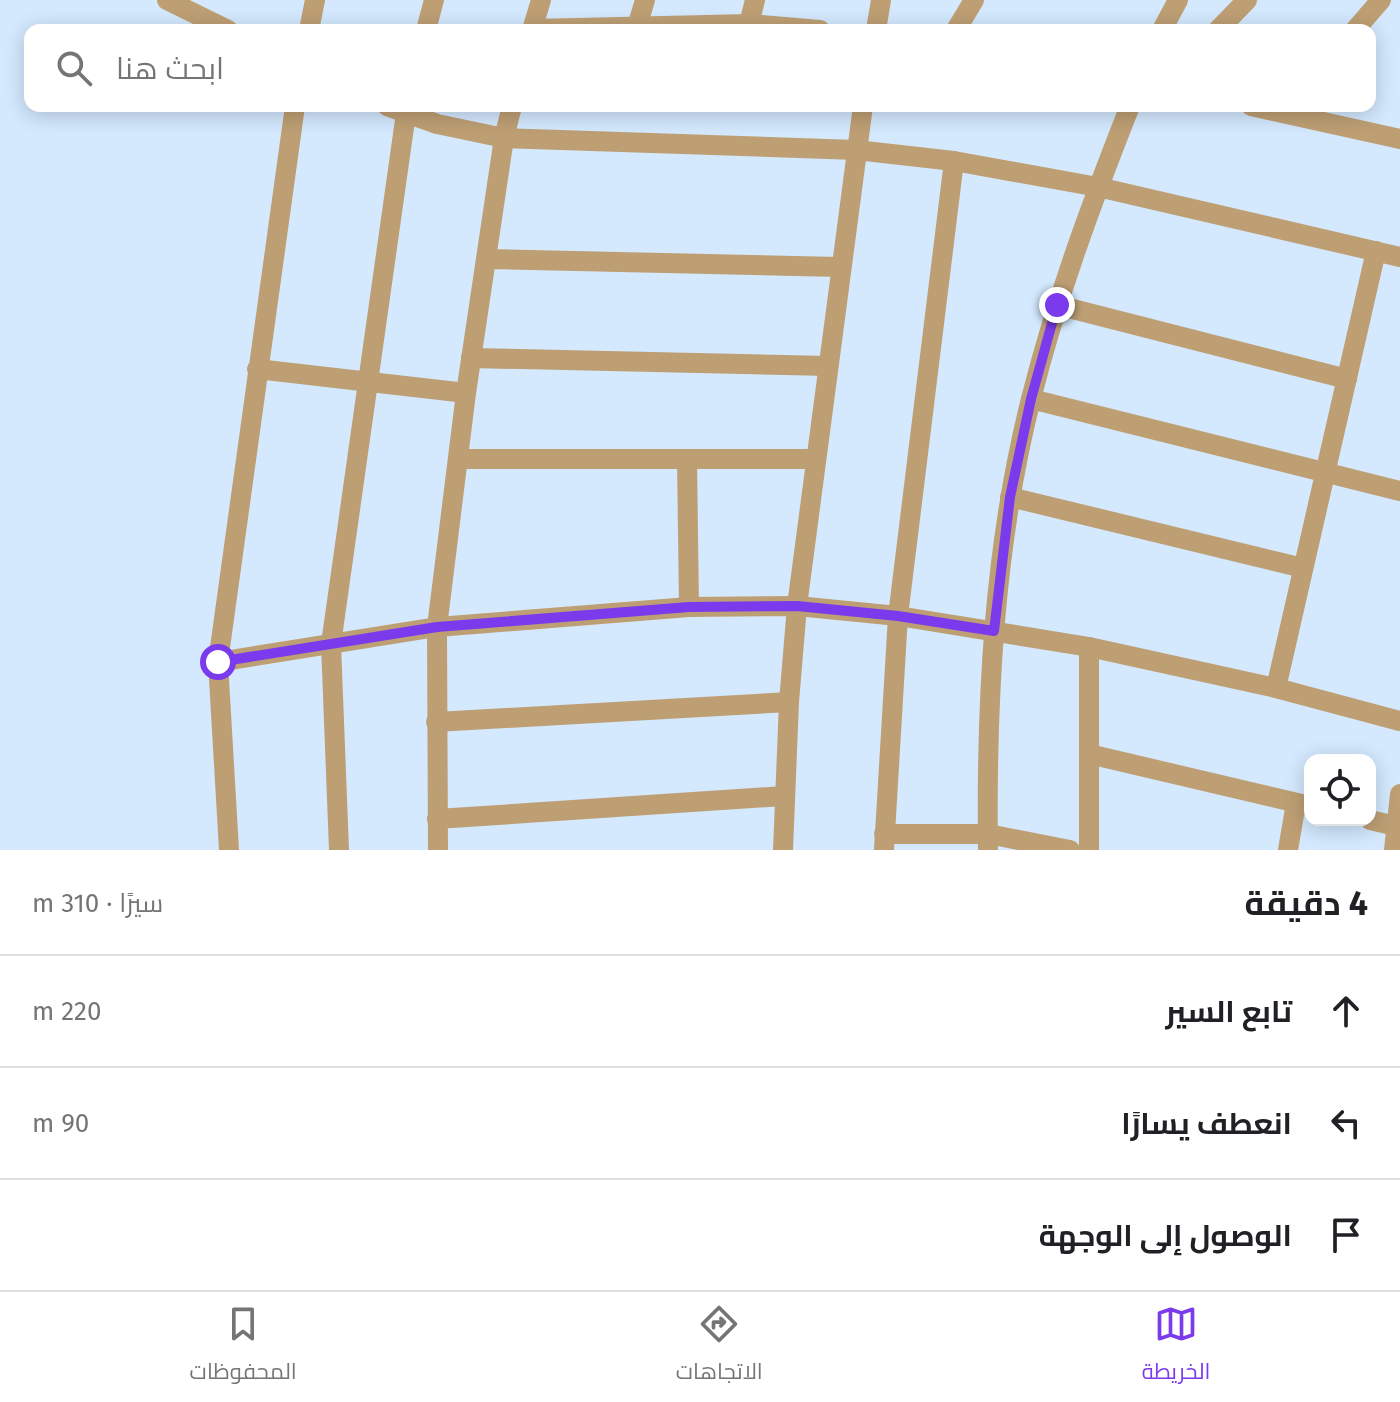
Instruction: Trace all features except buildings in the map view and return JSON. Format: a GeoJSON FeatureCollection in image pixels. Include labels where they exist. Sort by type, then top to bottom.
{"type":"FeatureCollection","features":[{"type":"Feature","properties":{"kind":"street"},"geometry":{"type":"LineString","coordinates":[[167,0],[216,24]]}},
{"type":"Feature","properties":{"kind":"street"},"geometry":{"type":"LineString","coordinates":[[310,24],[315,0]]}},
{"type":"Feature","properties":{"kind":"street"},"geometry":{"type":"LineString","coordinates":[[428,24],[434,0]]}},
{"type":"Feature","properties":{"kind":"street"},"geometry":{"type":"LineString","coordinates":[[534,24],[541,0]]}},
{"type":"Feature","properties":{"kind":"street"},"geometry":{"type":"LineString","coordinates":[[638,24],[645,0]]}},
{"type":"Feature","properties":{"kind":"street"},"geometry":{"type":"LineString","coordinates":[[749,24],[755,0]]}},
{"type":"Feature","properties":{"kind":"street"},"geometry":{"type":"LineString","coordinates":[[877,24],[881,0]]}},
{"type":"Feature","properties":{"kind":"street"},"geometry":{"type":"LineString","coordinates":[[960,24],[974,0]]}},
{"type":"Feature","properties":{"kind":"street"},"geometry":{"type":"LineString","coordinates":[[1165,24],[1178,0]]}},
{"type":"Feature","properties":{"kind":"street"},"geometry":{"type":"LineString","coordinates":[[1224,24],[1247,0]]}},
{"type":"Feature","properties":{"kind":"street"},"geometry":{"type":"LineString","coordinates":[[1360,24],[1381,0]]}},
{"type":"Feature","properties":{"kind":"street"},"geometry":{"type":"LineString","coordinates":[[229,850],[218,662],[294,112]]}},
{"type":"Feature","properties":{"kind":"street"},"geometry":{"type":"LineString","coordinates":[[339,850],[331,644],[400,112]]}},
{"type":"Feature","properties":{"kind":"street"},"geometry":{"type":"LineString","coordinates":[[409,112],[470,132],[504,138],[856,150],[954,161],[1098,187],[1400,257]]}},
{"type":"Feature","properties":{"kind":"street"},"geometry":{"type":"LineString","coordinates":[[438,850],[437,627],[466,393],[510,112]]}},
{"type":"Feature","properties":{"kind":"street"},"geometry":{"type":"LineString","coordinates":[[783,850],[789,702],[797,606],[862,112]]}},
{"type":"Feature","properties":{"kind":"street"},"geometry":{"type":"LineString","coordinates":[[988,842],[994,631],[1010,497],[1031,399],[1057,305],[1128,112]]}},
{"type":"Feature","properties":{"kind":"street"},"geometry":{"type":"LineString","coordinates":[[1296,112],[1397,135]]}},
{"type":"Feature","properties":{"kind":"street"},"geometry":{"type":"LineString","coordinates":[[954,161],[898,616],[884,842],[988,842],[1070,850]]}},
{"type":"Feature","properties":{"kind":"street"},"geometry":{"type":"LineString","coordinates":[[1276,688],[1376,251]]}},
{"type":"Feature","properties":{"kind":"street"},"geometry":{"type":"LineString","coordinates":[[486,259],[840,267]]}},
{"type":"Feature","properties":{"kind":"street"},"geometry":{"type":"LineString","coordinates":[[1057,305],[1347,379]]}},
{"type":"Feature","properties":{"kind":"street"},"geometry":{"type":"LineString","coordinates":[[471,358],[828,366]]}},
{"type":"Feature","properties":{"kind":"street"},"geometry":{"type":"LineString","coordinates":[[257,369],[466,393]]}},
{"type":"Feature","properties":{"kind":"street"},"geometry":{"type":"LineString","coordinates":[[1031,399],[1400,491]]}},
{"type":"Feature","properties":{"kind":"street"},"geometry":{"type":"LineString","coordinates":[[458,459],[816,459]]}},
{"type":"Feature","properties":{"kind":"street"},"geometry":{"type":"LineString","coordinates":[[687,459],[689,607]]}},
{"type":"Feature","properties":{"kind":"street"},"geometry":{"type":"LineString","coordinates":[[1010,497],[1303,568]]}},
{"type":"Feature","properties":{"kind":"street"},"geometry":{"type":"LineString","coordinates":[[218,662],[437,627],[689,607],[797,606],[898,616],[1089,647],[1276,688],[1400,721]]}},
{"type":"Feature","properties":{"kind":"street"},"geometry":{"type":"LineString","coordinates":[[1089,647],[1089,850]]}},
{"type":"Feature","properties":{"kind":"street"},"geometry":{"type":"LineString","coordinates":[[436,722],[789,702]]}},
{"type":"Feature","properties":{"kind":"street"},"geometry":{"type":"LineString","coordinates":[[1089,754],[1303,804],[1288,850]]}},
{"type":"Feature","properties":{"kind":"street"},"geometry":{"type":"LineString","coordinates":[[1394,850],[1400,794]]}},
{"type":"Feature","properties":{"kind":"street"},"geometry":{"type":"LineString","coordinates":[[437,819],[784,796]]}},
{"type":"Feature","properties":{"kind":"street"},"geometry":{"type":"LineString","coordinates":[[1376,821],[1398,826]]}},
{"type":"Feature","properties":{"kind":"route"},"geometry":{"type":"LineString","coordinates":[[218,662],[437,627],[689,607],[797,606],[898,616],[994,631],[1010,497],[1031,399],[1057,305]]}}]}
